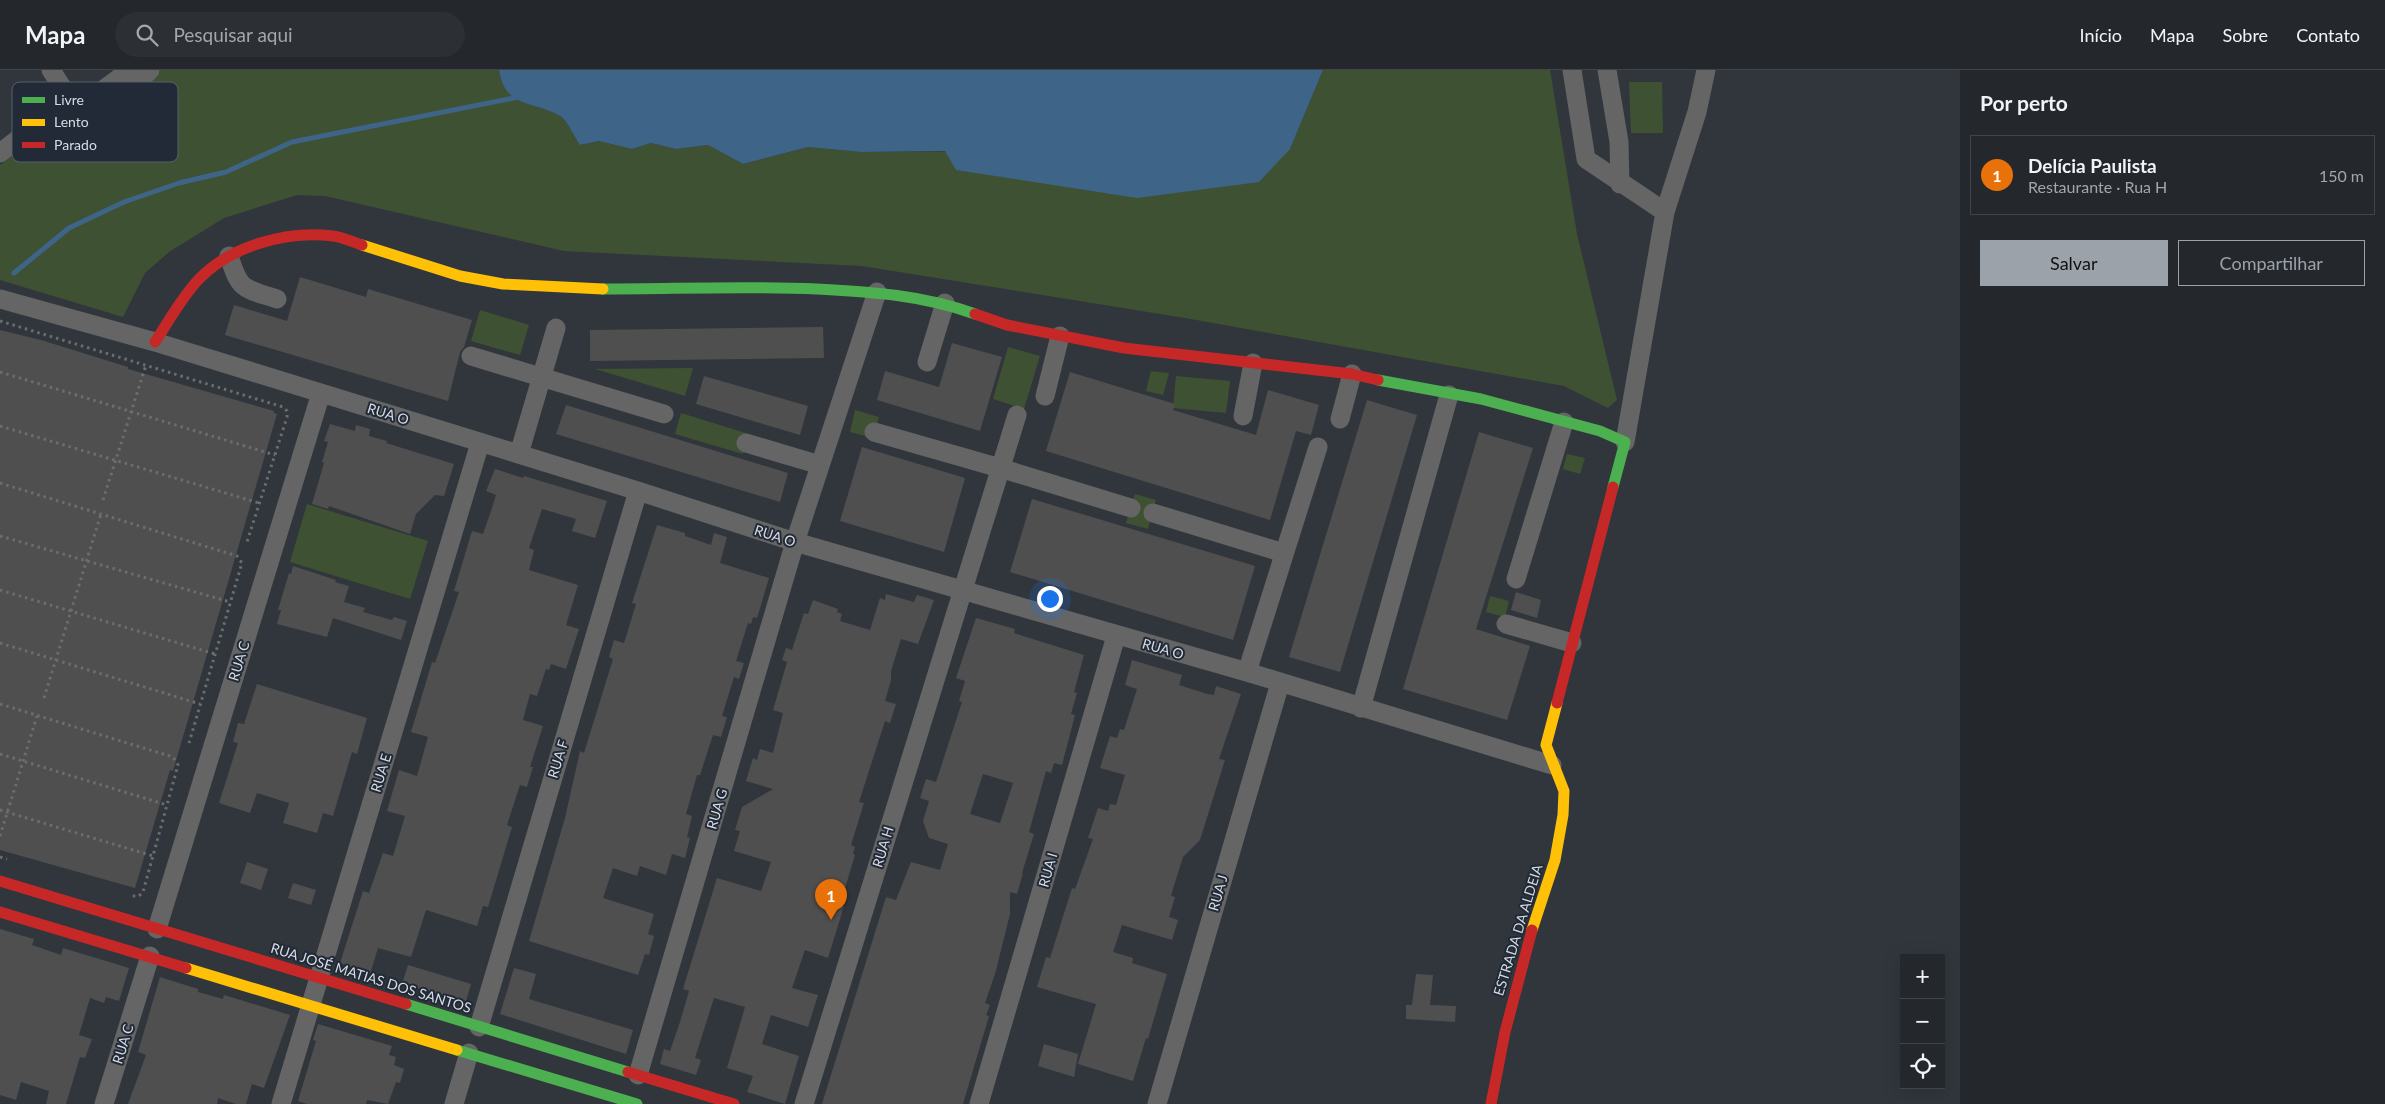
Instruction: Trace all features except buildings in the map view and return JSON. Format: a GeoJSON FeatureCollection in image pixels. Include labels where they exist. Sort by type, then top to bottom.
{"type":"FeatureCollection","features":[{"type":"Feature","properties":{"kind":"street"},"geometry":{"type":"LineString","coordinates":[[51,70],[60,82]]}},
{"type":"Feature","properties":{"kind":"street"},"geometry":{"type":"LineString","coordinates":[[114,82],[130,70]]}},
{"type":"Feature","properties":{"kind":"street"},"geometry":{"type":"LineString","coordinates":[[139,82],[150,70]]}},
{"type":"Feature","properties":{"kind":"street"},"geometry":{"type":"LineString","coordinates":[[1572,70],[1586,159],[1620,184],[1665,212]]}},
{"type":"Feature","properties":{"kind":"street"},"geometry":{"type":"LineString","coordinates":[[1607,70],[1619,142],[1620,184]]}},
{"type":"Feature","properties":{"kind":"street"},"geometry":{"type":"LineString","coordinates":[[155,342],[185,294],[200,278],[229,256],[269,240],[301,236],[333,236],[460,276],[511,284],[601,289],[783,288],[878,292],[945,304],[1007,325],[1124,348],[1352,374],[1449,395],[1481,399],[1600,431],[1625,442],[1665,212],[1696,112],[1706,70]]}},
{"type":"Feature","properties":{"kind":"street"},"geometry":{"type":"LineString","coordinates":[[0,153],[12,144]]}},
{"type":"Feature","properties":{"kind":"street"},"geometry":{"type":"LineString","coordinates":[[229,256],[236,279],[240,285],[277,299]]}},
{"type":"Feature","properties":{"kind":"street","name":"RUA G"},"geometry":{"type":"LineString","coordinates":[[638,1075],[795,542],[878,292]]}},
{"type":"Feature","properties":{"kind":"street","name":"RUA O"},"geometry":{"type":"LineString","coordinates":[[0,299],[155,342],[638,491],[795,542],[1116,636],[1247,672],[1552,765]]}},
{"type":"Feature","properties":{"kind":"street"},"geometry":{"type":"LineString","coordinates":[[927,362],[945,304]]}},
{"type":"Feature","properties":{"kind":"street"},"geometry":{"type":"LineString","coordinates":[[519,454],[556,328]]}},
{"type":"Feature","properties":{"kind":"street"},"geometry":{"type":"LineString","coordinates":[[1045,396],[1060,336]]}},
{"type":"Feature","properties":{"kind":"street"},"geometry":{"type":"LineString","coordinates":[[471,356],[664,414]]}},
{"type":"Feature","properties":{"kind":"street"},"geometry":{"type":"LineString","coordinates":[[1243,416],[1253,363]]}},
{"type":"Feature","properties":{"kind":"street"},"geometry":{"type":"LineString","coordinates":[[1340,419],[1352,374]]}},
{"type":"Feature","properties":{"kind":"street","name":"RUA C"},"geometry":{"type":"LineString","coordinates":[[157,929],[321,393]]}},
{"type":"Feature","properties":{"kind":"street"},"geometry":{"type":"LineString","coordinates":[[1360,708],[1449,395]]}},
{"type":"Feature","properties":{"kind":"street","name":"RUA H"},"geometry":{"type":"LineString","coordinates":[[804,1104],[1017,414]]}},
{"type":"Feature","properties":{"kind":"street"},"geometry":{"type":"LineString","coordinates":[[1516,579],[1564,422]]}},
{"type":"Feature","properties":{"kind":"street"},"geometry":{"type":"LineString","coordinates":[[874,432],[1131,508]]}},
{"type":"Feature","properties":{"kind":"street","name":"ESTRADA DA ALDEIA"},"geometry":{"type":"LineString","coordinates":[[1491,1104],[1505,1032],[1525,952],[1555,860],[1560,833],[1564,791],[1552,765],[1546,745],[1625,442]]}},
{"type":"Feature","properties":{"kind":"street","name":"RUA E"},"geometry":{"type":"LineString","coordinates":[[281,1104],[480,443]]}},
{"type":"Feature","properties":{"kind":"street"},"geometry":{"type":"LineString","coordinates":[[746,443],[820,465]]}},
{"type":"Feature","properties":{"kind":"street"},"geometry":{"type":"LineString","coordinates":[[1247,672],[1318,447]]}},
{"type":"Feature","properties":{"kind":"street","name":"RUA F"},"geometry":{"type":"LineString","coordinates":[[479,1027],[638,491]]}},
{"type":"Feature","properties":{"kind":"street"},"geometry":{"type":"LineString","coordinates":[[1152,513],[1284,553]]}},
{"type":"Feature","properties":{"kind":"street"},"geometry":{"type":"LineString","coordinates":[[1506,624],[1572,643]]}},
{"type":"Feature","properties":{"kind":"street","name":"RUA I"},"geometry":{"type":"LineString","coordinates":[[979,1104],[1116,636]]}},
{"type":"Feature","properties":{"kind":"street","name":"RUA J"},"geometry":{"type":"LineString","coordinates":[[1156,1104],[1280,683]]}},
{"type":"Feature","properties":{"kind":"street","name":"RUA JOSÉ MATIAS DOS SANTOS"},"geometry":{"type":"LineString","coordinates":[[0,881],[734,1104]]}},
{"type":"Feature","properties":{"kind":"street"},"geometry":{"type":"LineString","coordinates":[[0,912],[632,1103]]}},
{"type":"Feature","properties":{"kind":"street","name":"RUA C"},"geometry":{"type":"LineString","coordinates":[[104,1104],[150,956]]}},
{"type":"Feature","properties":{"kind":"street"},"geometry":{"type":"LineString","coordinates":[[454,1104],[469,1053]]}},
{"type":"Feature","properties":{"kind":"path"},"geometry":{"type":"LineString","coordinates":[[0,322],[283,407],[287,411],[287,416],[247,542]]}},
{"type":"Feature","properties":{"kind":"path"},"geometry":{"type":"LineString","coordinates":[[103,500],[146,365]]}},
{"type":"Feature","properties":{"kind":"path"},"geometry":{"type":"LineString","coordinates":[[0,372],[275,455]]}},
{"type":"Feature","properties":{"kind":"path"},"geometry":{"type":"LineString","coordinates":[[0,426],[259,503]]}},
{"type":"Feature","properties":{"kind":"path"},"geometry":{"type":"LineString","coordinates":[[0,484],[237,556],[242,564],[188,743]]}},
{"type":"Feature","properties":{"kind":"path"},"geometry":{"type":"LineString","coordinates":[[44,698],[101,514]]}},
{"type":"Feature","properties":{"kind":"path"},"geometry":{"type":"LineString","coordinates":[[0,536],[230,602]]}},
{"type":"Feature","properties":{"kind":"path"},"geometry":{"type":"LineString","coordinates":[[0,590],[215,654]]}},
{"type":"Feature","properties":{"kind":"path"},"geometry":{"type":"LineString","coordinates":[[0,643],[200,704]]}},
{"type":"Feature","properties":{"kind":"path"},"geometry":{"type":"LineString","coordinates":[[0,704],[173,757],[178,765],[143,892],[139,896],[132,897],[122,894]]}},
{"type":"Feature","properties":{"kind":"path"},"geometry":{"type":"LineString","coordinates":[[0,836],[38,716]]}},
{"type":"Feature","properties":{"kind":"path"},"geometry":{"type":"LineString","coordinates":[[0,754],[167,805]]}},
{"type":"Feature","properties":{"kind":"path"},"geometry":{"type":"LineString","coordinates":[[0,810],[153,856]]}},
{"type":"Feature","properties":{"kind":"path"},"geometry":{"type":"LineString","coordinates":[[0,857],[9,860]]}},
{"type":"Feature","properties":{"kind":"green space"},"geometry":{"type":"Polygon","coordinates":[[[150,70],[499,70],[502,83],[507,91],[521,102],[550,111],[563,118],[580,145],[600,141],[632,149],[651,143],[676,149],[708,145],[743,164],[808,147],[861,152],[1290,149],[1323,70],[1550,70],[1577,234],[1617,400],[1608,408],[1564,386],[1185,318],[862,266],[564,251],[325,196],[297,195],[224,218],[169,252],[145,273],[123,317],[0,280],[0,165],[12,156],[12,162],[178,162],[178,82],[135,82],[150,70]]]}},
{"type":"Feature","properties":{"kind":"green space"},"geometry":{"type":"Polygon","coordinates":[[[1629,82],[1662,82],[1663,133],[1631,133],[1629,82]]]}},
{"type":"Feature","properties":{"kind":"green space"},"geometry":{"type":"Polygon","coordinates":[[[480,310],[529,325],[520,355],[471,341],[480,310]]]}},
{"type":"Feature","properties":{"kind":"green space"},"geometry":{"type":"Polygon","coordinates":[[[1008,347],[1040,356],[1024,409],[993,399],[1008,347]]]}},
{"type":"Feature","properties":{"kind":"green space"},"geometry":{"type":"Polygon","coordinates":[[[693,368],[685,396],[595,369],[693,368]]]}},
{"type":"Feature","properties":{"kind":"green space"},"geometry":{"type":"Polygon","coordinates":[[[1151,371],[1169,373],[1163,395],[1146,391],[1151,371]]]}},
{"type":"Feature","properties":{"kind":"green space"},"geometry":{"type":"Polygon","coordinates":[[[1176,376],[1230,381],[1226,413],[1173,408],[1176,376]]]}},
{"type":"Feature","properties":{"kind":"green space"},"geometry":{"type":"Polygon","coordinates":[[[855,410],[879,417],[873,438],[850,432],[855,410]]]}},
{"type":"Feature","properties":{"kind":"green space"},"geometry":{"type":"Polygon","coordinates":[[[681,413],[749,434],[743,454],[675,434],[681,413]]]}},
{"type":"Feature","properties":{"kind":"green space"},"geometry":{"type":"Polygon","coordinates":[[[1567,454],[1585,458],[1580,474],[1563,469],[1567,454]]]}},
{"type":"Feature","properties":{"kind":"green space"},"geometry":{"type":"Polygon","coordinates":[[[1135,494],[1156,500],[1148,529],[1126,523],[1135,494]]]}},
{"type":"Feature","properties":{"kind":"green space"},"geometry":{"type":"Polygon","coordinates":[[[307,504],[428,541],[410,599],[290,562],[307,504]]]}},
{"type":"Feature","properties":{"kind":"green space"},"geometry":{"type":"Polygon","coordinates":[[[1490,596],[1509,601],[1505,617],[1486,612],[1490,596]]]}},
{"type":"Feature","properties":{"kind":"water"},"geometry":{"type":"Polygon","coordinates":[[[499,70],[1323,70],[1290,149],[1259,182],[1137,198],[956,170],[945,151],[861,152],[808,147],[743,164],[708,145],[676,149],[651,143],[632,149],[599,141],[580,145],[563,118],[550,111],[521,102],[507,91],[502,83],[499,70]]]}},
{"type":"Feature","properties":{"kind":"waterway"},"geometry":{"type":"LineString","coordinates":[[14,273],[69,228],[124,202],[179,183],[226,172],[292,142],[519,97]]}},
{"type":"Feature","properties":{"kind":"traffic: fast"},"geometry":{"type":"LineString","coordinates":[[603,289],[817,289],[897,296],[936,302],[975,314]]}},
{"type":"Feature","properties":{"kind":"traffic: fast"},"geometry":{"type":"LineString","coordinates":[[1378,380],[1481,399],[1600,431],[1625,442],[1613,487]]}},
{"type":"Feature","properties":{"kind":"traffic: fast"},"geometry":{"type":"LineString","coordinates":[[406,1004],[628,1072]]}},
{"type":"Feature","properties":{"kind":"traffic: fast"},"geometry":{"type":"LineString","coordinates":[[457,1050],[637,1104]]}},
{"type":"Feature","properties":{"kind":"traffic: slow"},"geometry":{"type":"LineString","coordinates":[[362,245],[460,276],[503,284],[603,289]]}},
{"type":"Feature","properties":{"kind":"traffic: slow"},"geometry":{"type":"LineString","coordinates":[[1532,930],[1555,860],[1563,815],[1564,791],[1546,745],[1557,703]]}},
{"type":"Feature","properties":{"kind":"traffic: slow"},"geometry":{"type":"LineString","coordinates":[[186,968],[457,1050]]}},
{"type":"Feature","properties":{"kind":"traffic: jam"},"geometry":{"type":"LineString","coordinates":[[155,342],[181,302],[199,279],[212,267],[243,249],[279,238],[315,235],[344,238],[362,245]]}},
{"type":"Feature","properties":{"kind":"traffic: jam"},"geometry":{"type":"LineString","coordinates":[[975,314],[1007,325],[1124,348],[1352,374],[1378,380]]}},
{"type":"Feature","properties":{"kind":"traffic: jam"},"geometry":{"type":"LineString","coordinates":[[1557,703],[1613,487]]}},
{"type":"Feature","properties":{"kind":"traffic: jam"},"geometry":{"type":"LineString","coordinates":[[0,881],[406,1004]]}},
{"type":"Feature","properties":{"kind":"traffic: jam"},"geometry":{"type":"LineString","coordinates":[[0,912],[186,968]]}},
{"type":"Feature","properties":{"kind":"traffic: jam"},"geometry":{"type":"LineString","coordinates":[[1491,1104],[1505,1032],[1532,930]]}},
{"type":"Feature","properties":{"kind":"traffic: jam"},"geometry":{"type":"LineString","coordinates":[[628,1072],[734,1104]]}},
{"type":"Feature","properties":{"kind":"place","name":"Delícia Paulista"},"geometry":{"type":"Point","coordinates":[831,920]}}]}
